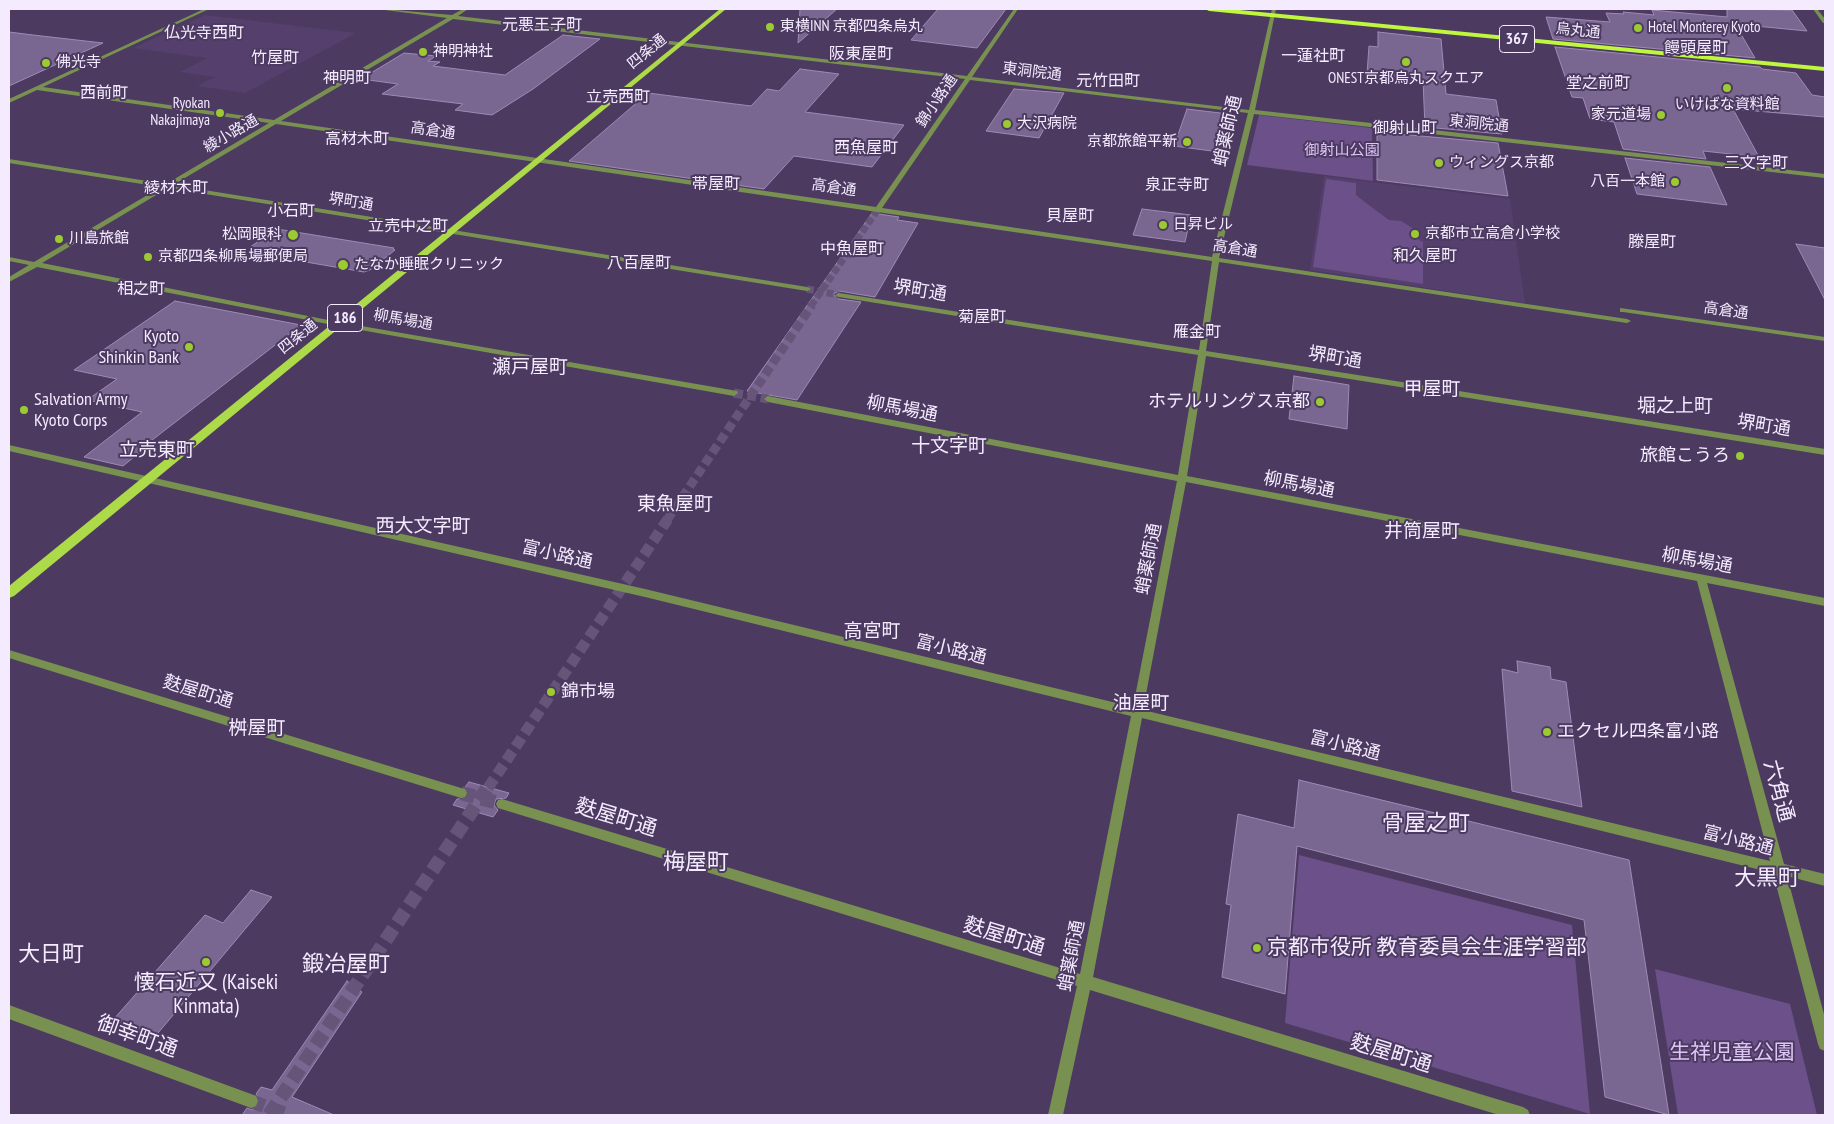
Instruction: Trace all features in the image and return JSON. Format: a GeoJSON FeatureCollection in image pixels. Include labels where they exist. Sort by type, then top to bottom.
{"type":"FeatureCollection","features":[{"type":"Feature","properties":{"kind":"highway","name":"烏丸通"},"geometry":{"type":"LineString","coordinates":[[1209,9],[1274,11],[1825,61]]}},
{"type":"Feature","properties":{"kind":"highway","name":"烏丸通"},"geometry":{"type":"LineString","coordinates":[[1274,11],[1825,69]]}},
{"type":"Feature","properties":{"kind":"main road","name":"四条通"},"geometry":{"type":"LineString","coordinates":[[9,593],[723,9]]}},
{"type":"Feature","properties":{"kind":"street"},"geometry":{"type":"LineString","coordinates":[[9,101],[207,9]]}},
{"type":"Feature","properties":{"kind":"street","name":"東洞院通"},"geometry":{"type":"LineString","coordinates":[[385,9],[1251,111],[1825,176]]}},
{"type":"Feature","properties":{"kind":"street","name":"綾小路通"},"geometry":{"type":"LineString","coordinates":[[9,280],[466,9]]}},
{"type":"Feature","properties":{"kind":"street","name":"錦小路通"},"geometry":{"type":"LineString","coordinates":[[878,209],[1016,9]]}},
{"type":"Feature","properties":{"kind":"street"},"geometry":{"type":"LineString","coordinates":[[1815,9],[1822,14],[1825,22]]}},
{"type":"Feature","properties":{"kind":"street","name":"蛸薬師通"},"geometry":{"type":"LineString","coordinates":[[1055,1115],[1085,983],[1182,480],[1215,260],[1274,11]]}},
{"type":"Feature","properties":{"kind":"street","name":"高倉通"},"geometry":{"type":"LineString","coordinates":[[36,88],[878,209],[1627,321]]}},
{"type":"Feature","properties":{"kind":"street","name":"堺町通"},"geometry":{"type":"LineString","coordinates":[[9,161],[165,188],[451,231],[808,289]]}},
{"type":"Feature","properties":{"kind":"street","name":"柳馬場通"},"geometry":{"type":"LineString","coordinates":[[9,259],[338,324],[734,393]]}},
{"type":"Feature","properties":{"kind":"street","name":"堺町通"},"geometry":{"type":"LineString","coordinates":[[839,295],[1825,452]]}},
{"type":"Feature","properties":{"kind":"street","name":"高倉通"},"geometry":{"type":"LineString","coordinates":[[1623,310],[1825,339]]}},
{"type":"Feature","properties":{"kind":"street","name":"柳馬場通"},"geometry":{"type":"LineString","coordinates":[[768,399],[1825,602]]}},
{"type":"Feature","properties":{"kind":"street","name":"富小路通"},"geometry":{"type":"LineString","coordinates":[[9,448],[146,481],[630,590],[1825,880]]}},
{"type":"Feature","properties":{"kind":"street","name":"六角通"},"geometry":{"type":"LineString","coordinates":[[1701,578],[1825,1044]]}},
{"type":"Feature","properties":{"kind":"street","name":"麩屋町通"},"geometry":{"type":"LineString","coordinates":[[9,654],[461,793]]}},
{"type":"Feature","properties":{"kind":"street","name":"麩屋町通"},"geometry":{"type":"LineString","coordinates":[[502,804],[1523,1115]]}},
{"type":"Feature","properties":{"kind":"street","name":"御幸町通"},"geometry":{"type":"LineString","coordinates":[[9,1012],[251,1101]]}},
{"type":"Feature","properties":{"kind":"shaded area"},"geometry":{"type":"Polygon","coordinates":[[[205,15],[356,33],[245,93],[197,86],[215,77],[180,72],[207,58],[133,48],[205,15]]]}},
{"type":"Feature","properties":{"kind":"shaded area","name":"京都市立高倉小学校"},"geometry":{"type":"Polygon","coordinates":[[[1324,176],[1510,199],[1525,303],[1310,270],[1324,176]]]}},
{"type":"Feature","properties":{"kind":"green space","name":"御射山公園"},"geometry":{"type":"Polygon","coordinates":[[[1259,115],[1372,128],[1373,181],[1247,165],[1259,115]]]}},
{"type":"Feature","properties":{"kind":"green space"},"geometry":{"type":"Polygon","coordinates":[[[1326,179],[1356,183],[1356,195],[1366,203],[1389,220],[1401,221],[1417,231],[1419,240],[1423,242],[1423,284],[1313,267],[1326,179]]]}},
{"type":"Feature","properties":{"kind":"green space"},"geometry":{"type":"Polygon","coordinates":[[[1299,855],[1572,925],[1590,1114],[1285,1023],[1299,855]]]}},
{"type":"Feature","properties":{"kind":"green space","name":"生祥児童公園"},"geometry":{"type":"Polygon","coordinates":[[[1655,969],[1790,1004],[1817,1115],[1678,1115],[1655,969]]]}},
{"type":"Feature","properties":{"kind":"building"},"geometry":{"type":"Polygon","coordinates":[[[800,9],[837,9],[798,43],[800,9]]]}},
{"type":"Feature","properties":{"kind":"building"},"geometry":{"type":"Polygon","coordinates":[[[938,9],[1006,9],[977,48],[911,40],[938,9]]]}},
{"type":"Feature","properties":{"kind":"building"},"geometry":{"type":"Polygon","coordinates":[[[1727,9],[1792,10],[1807,31],[1735,24],[1755,58],[1553,39],[1546,17],[1610,22],[1606,13],[1624,14],[1623,12],[1654,15],[1652,10],[1727,17],[1727,9]]]}},
{"type":"Feature","properties":{"kind":"building"},"geometry":{"type":"Polygon","coordinates":[[[9,32],[33,35],[103,43],[9,86],[9,32]]]}},
{"type":"Feature","properties":{"kind":"building"},"geometry":{"type":"Polygon","coordinates":[[[1378,32],[1441,39],[1446,94],[1496,100],[1502,134],[1425,127],[1423,80],[1367,74],[1369,46],[1378,47],[1378,32]]]}},
{"type":"Feature","properties":{"kind":"building"},"geometry":{"type":"Polygon","coordinates":[[[563,35],[600,39],[533,89],[492,115],[455,110],[463,104],[382,94],[398,84],[361,79],[404,53],[436,56],[428,61],[440,62],[433,66],[505,75],[563,35]]]}},
{"type":"Feature","properties":{"kind":"building"},"geometry":{"type":"Polygon","coordinates":[[[1555,47],[1760,67],[1762,69],[1796,73],[1812,95],[1825,97],[1825,117],[1733,109],[1759,157],[1703,151],[1706,159],[1623,149],[1614,122],[1590,119],[1583,98],[1572,97],[1555,47]]]}},
{"type":"Feature","properties":{"kind":"building"},"geometry":{"type":"Polygon","coordinates":[[[800,69],[839,74],[805,112],[904,125],[872,167],[794,156],[764,189],[569,161],[648,93],[751,106],[767,89],[779,91],[800,69]]]}},
{"type":"Feature","properties":{"kind":"building"},"geometry":{"type":"Polygon","coordinates":[[[1014,89],[1064,93],[1039,138],[986,131],[1014,89]]]}},
{"type":"Feature","properties":{"kind":"building"},"geometry":{"type":"Polygon","coordinates":[[[1187,109],[1237,115],[1227,153],[1174,146],[1187,109]]]}},
{"type":"Feature","properties":{"kind":"building","name":"ウィングス京都"},"geometry":{"type":"Polygon","coordinates":[[[1377,132],[1498,143],[1508,196],[1377,180],[1377,132]]]}},
{"type":"Feature","properties":{"kind":"building","name":"八百一本館"},"geometry":{"type":"Polygon","coordinates":[[[1625,158],[1710,167],[1727,205],[1637,194],[1625,158]]]}},
{"type":"Feature","properties":{"kind":"building","name":"日昇ビル"},"geometry":{"type":"Polygon","coordinates":[[[1142,209],[1191,215],[1185,242],[1133,235],[1142,209]]]}},
{"type":"Feature","properties":{"kind":"building"},"geometry":{"type":"Polygon","coordinates":[[[872,213],[899,217],[897,220],[918,223],[875,297],[839,291],[833,294],[839,299],[861,302],[797,400],[747,391],[872,213]]]}},
{"type":"Feature","properties":{"kind":"building"},"geometry":{"type":"Polygon","coordinates":[[[277,229],[394,248],[395,250],[370,270],[364,272],[271,256],[277,252],[250,247],[277,229]]]}},
{"type":"Feature","properties":{"kind":"building"},"geometry":{"type":"Polygon","coordinates":[[[1796,244],[1825,248],[1825,300],[1796,244]]]}},
{"type":"Feature","properties":{"kind":"building","name":"Kyoto Shinkin Bank"},"geometry":{"type":"Polygon","coordinates":[[[175,301],[301,325],[147,444],[149,445],[123,466],[84,457],[142,412],[87,400],[117,379],[74,370],[175,301]]]}},
{"type":"Feature","properties":{"kind":"building","name":"ホテルリングス京都"},"geometry":{"type":"Polygon","coordinates":[[[1294,376],[1349,385],[1347,429],[1289,419],[1294,376]]]}},
{"type":"Feature","properties":{"kind":"building","name":"エクセル四条富小路"},"geometry":{"type":"Polygon","coordinates":[[[1517,661],[1550,667],[1551,679],[1566,682],[1582,807],[1512,791],[1502,669],[1518,673],[1517,661]]]}},
{"type":"Feature","properties":{"kind":"building","name":"京都市役所 教育委員会生涯学習部"},"geometry":{"type":"Polygon","coordinates":[[[1299,780],[1629,860],[1669,1115],[1605,1097],[1584,920],[1297,846],[1285,994],[1222,977],[1231,905],[1226,904],[1238,814],[1294,828],[1299,780]]]}},
{"type":"Feature","properties":{"kind":"building"},"geometry":{"type":"Polygon","coordinates":[[[469,782],[509,793],[506,798],[496,799],[494,805],[498,810],[493,817],[453,805],[457,799],[467,798],[469,792],[465,787],[469,782]]]}},
{"type":"Feature","properties":{"kind":"building","name":"懐石近又 (Kaiseki Kinmata)"},"geometry":{"type":"Polygon","coordinates":[[[251,890],[272,897],[153,1039],[137,1032],[131,1039],[106,1028],[205,915],[223,923],[251,890]]]}},
{"type":"Feature","properties":{"kind":"building"},"geometry":{"type":"Polygon","coordinates":[[[347,981],[362,992],[292,1097],[334,1115],[242,1115],[247,1108],[252,1110],[258,1107],[260,1100],[256,1094],[261,1087],[272,1090],[347,981]]]}},
{"type":"Feature","properties":{"kind":"tunnel"},"geometry":{"type":"LineString","coordinates":[[821,292],[878,209]]}},
{"type":"Feature","properties":{"kind":"tunnel"},"geometry":{"type":"LineString","coordinates":[[807,289],[821,292]]}},
{"type":"Feature","properties":{"kind":"tunnel"},"geometry":{"type":"LineString","coordinates":[[811,306],[821,292]]}},
{"type":"Feature","properties":{"kind":"tunnel"},"geometry":{"type":"LineString","coordinates":[[821,292],[839,295]]}},
{"type":"Feature","properties":{"kind":"tunnel"},"geometry":{"type":"LineString","coordinates":[[751,396],[812,305]]}},
{"type":"Feature","properties":{"kind":"tunnel"},"geometry":{"type":"LineString","coordinates":[[734,393],[751,396]]}},
{"type":"Feature","properties":{"kind":"tunnel"},"geometry":{"type":"LineString","coordinates":[[667,520],[751,396]]}},
{"type":"Feature","properties":{"kind":"tunnel"},"geometry":{"type":"LineString","coordinates":[[751,396],[768,399]]}},
{"type":"Feature","properties":{"kind":"tunnel"},"geometry":{"type":"LineString","coordinates":[[488,788],[668,519]]}},
{"type":"Feature","properties":{"kind":"tunnel"},"geometry":{"type":"LineString","coordinates":[[481,798],[488,787]]}},
{"type":"Feature","properties":{"kind":"tunnel"},"geometry":{"type":"LineString","coordinates":[[461,793],[481,798]]}},
{"type":"Feature","properties":{"kind":"tunnel"},"geometry":{"type":"LineString","coordinates":[[273,1109],[481,798]]}},
{"type":"Feature","properties":{"kind":"tunnel"},"geometry":{"type":"LineString","coordinates":[[481,798],[502,804]]}},
{"type":"Feature","properties":{"kind":"tunnel"},"geometry":{"type":"LineString","coordinates":[[251,1101],[273,1109]]}},
{"type":"Feature","properties":{"kind":"tunnel"},"geometry":{"type":"LineString","coordinates":[[269,1115],[273,1109]]}},
{"type":"Feature","properties":{"kind":"tunnel"},"geometry":{"type":"LineString","coordinates":[[273,1109],[288,1115]]}},
{"type":"Feature","properties":{"kind":"place","name":"東横INN 京都四条烏丸"},"geometry":{"type":"Point","coordinates":[770,27]}},
{"type":"Feature","properties":{"kind":"place","name":"Hotel Monterey Kyoto"},"geometry":{"type":"Point","coordinates":[1638,28]}},
{"type":"Feature","properties":{"kind":"place","name":"神明神社"},"geometry":{"type":"Point","coordinates":[423,52]}},
{"type":"Feature","properties":{"kind":"place","name":"ONEST京都烏丸スクエア"},"geometry":{"type":"Point","coordinates":[1406,62]}},
{"type":"Feature","properties":{"kind":"place","name":"佛光寺"},"geometry":{"type":"Point","coordinates":[46,63]}},
{"type":"Feature","properties":{"kind":"place","name":"いけばな資料館"},"geometry":{"type":"Point","coordinates":[1727,88]}},
{"type":"Feature","properties":{"kind":"place","name":"Ryokan Nakajimaya"},"geometry":{"type":"Point","coordinates":[220,113]}},
{"type":"Feature","properties":{"kind":"place","name":"家元道場"},"geometry":{"type":"Point","coordinates":[1661,115]}},
{"type":"Feature","properties":{"kind":"place","name":"大沢病院"},"geometry":{"type":"Point","coordinates":[1007,124]}},
{"type":"Feature","properties":{"kind":"place","name":"京都旅館平新"},"geometry":{"type":"Point","coordinates":[1187,142]}},
{"type":"Feature","properties":{"kind":"place","name":"ウィングス京都"},"geometry":{"type":"Point","coordinates":[1439,163]}},
{"type":"Feature","properties":{"kind":"place","name":"八百一本館"},"geometry":{"type":"Point","coordinates":[1675,182]}},
{"type":"Feature","properties":{"kind":"place","name":"日昇ビル"},"geometry":{"type":"Point","coordinates":[1163,225]}},
{"type":"Feature","properties":{"kind":"place","name":"京都市立高倉小学校"},"geometry":{"type":"Point","coordinates":[1415,234]}},
{"type":"Feature","properties":{"kind":"place","name":"松岡眼科"},"geometry":{"type":"Point","coordinates":[293,235]}},
{"type":"Feature","properties":{"kind":"place","name":"川島旅館"},"geometry":{"type":"Point","coordinates":[59,239]}},
{"type":"Feature","properties":{"kind":"place","name":"京都四条柳馬場郵便局"},"geometry":{"type":"Point","coordinates":[148,257]}},
{"type":"Feature","properties":{"kind":"place","name":"たなか睡眠クリニック"},"geometry":{"type":"Point","coordinates":[343,265]}},
{"type":"Feature","properties":{"kind":"place","name":"Kyoto Shinkin Bank"},"geometry":{"type":"Point","coordinates":[189,347]}},
{"type":"Feature","properties":{"kind":"place","name":"ホテルリングス京都"},"geometry":{"type":"Point","coordinates":[1320,402]}},
{"type":"Feature","properties":{"kind":"place","name":"Salvation Army Kyoto Corps"},"geometry":{"type":"Point","coordinates":[24,410]}},
{"type":"Feature","properties":{"kind":"place","name":"旅館こうろ"},"geometry":{"type":"Point","coordinates":[1740,456]}},
{"type":"Feature","properties":{"kind":"place","name":"錦市場"},"geometry":{"type":"Point","coordinates":[551,692]}},
{"type":"Feature","properties":{"kind":"place","name":"エクセル四条富小路"},"geometry":{"type":"Point","coordinates":[1547,732]}},
{"type":"Feature","properties":{"kind":"place","name":"京都市役所 教育委員会生涯学習部"},"geometry":{"type":"Point","coordinates":[1257,948]}},
{"type":"Feature","properties":{"kind":"place","name":"懐石近又 (Kaiseki Kinmata)"},"geometry":{"type":"Point","coordinates":[206,962]}},
{"type":"Feature","properties":{"kind":"district","name":"元悪王子町"},"geometry":{"type":"Point","coordinates":[542,25]}},
{"type":"Feature","properties":{"kind":"district","name":"仏光寺西町"},"geometry":{"type":"Point","coordinates":[204,33]}},
{"type":"Feature","properties":{"kind":"district","name":"饅頭屋町"},"geometry":{"type":"Point","coordinates":[1696,48]}},
{"type":"Feature","properties":{"kind":"district","name":"阪東屋町"},"geometry":{"type":"Point","coordinates":[861,54]}},
{"type":"Feature","properties":{"kind":"district","name":"一蓮社町"},"geometry":{"type":"Point","coordinates":[1313,56]}},
{"type":"Feature","properties":{"kind":"district","name":"竹屋町"},"geometry":{"type":"Point","coordinates":[275,58]}},
{"type":"Feature","properties":{"kind":"district","name":"神明町"},"geometry":{"type":"Point","coordinates":[347,78]}},
{"type":"Feature","properties":{"kind":"district","name":"元竹田町"},"geometry":{"type":"Point","coordinates":[1108,81]}},
{"type":"Feature","properties":{"kind":"district","name":"堂之前町"},"geometry":{"type":"Point","coordinates":[1598,83]}},
{"type":"Feature","properties":{"kind":"district","name":"西前町"},"geometry":{"type":"Point","coordinates":[104,93]}},
{"type":"Feature","properties":{"kind":"district","name":"立売西町"},"geometry":{"type":"Point","coordinates":[618,97]}},
{"type":"Feature","properties":{"kind":"district","name":"御射山町"},"geometry":{"type":"Point","coordinates":[1405,128]}},
{"type":"Feature","properties":{"kind":"district","name":"高材木町"},"geometry":{"type":"Point","coordinates":[357,139]}},
{"type":"Feature","properties":{"kind":"district","name":"西魚屋町"},"geometry":{"type":"Point","coordinates":[866,148]}},
{"type":"Feature","properties":{"kind":"district","name":"三文字町"},"geometry":{"type":"Point","coordinates":[1756,163]}},
{"type":"Feature","properties":{"kind":"district","name":"帯屋町"},"geometry":{"type":"Point","coordinates":[716,184]}},
{"type":"Feature","properties":{"kind":"district","name":"泉正寺町"},"geometry":{"type":"Point","coordinates":[1177,185]}},
{"type":"Feature","properties":{"kind":"district","name":"綾材木町"},"geometry":{"type":"Point","coordinates":[176,188]}},
{"type":"Feature","properties":{"kind":"district","name":"小石町"},"geometry":{"type":"Point","coordinates":[291,211]}},
{"type":"Feature","properties":{"kind":"district","name":"貝屋町"},"geometry":{"type":"Point","coordinates":[1070,216]}},
{"type":"Feature","properties":{"kind":"district","name":"立売中之町"},"geometry":{"type":"Point","coordinates":[408,226]}},
{"type":"Feature","properties":{"kind":"district","name":"滕屋町"},"geometry":{"type":"Point","coordinates":[1652,242]}},
{"type":"Feature","properties":{"kind":"district","name":"中魚屋町"},"geometry":{"type":"Point","coordinates":[852,249]}},
{"type":"Feature","properties":{"kind":"district","name":"和久屋町"},"geometry":{"type":"Point","coordinates":[1425,256]}},
{"type":"Feature","properties":{"kind":"district","name":"八百屋町"},"geometry":{"type":"Point","coordinates":[639,263]}},
{"type":"Feature","properties":{"kind":"district","name":"相之町"},"geometry":{"type":"Point","coordinates":[141,289]}},
{"type":"Feature","properties":{"kind":"district","name":"菊屋町"},"geometry":{"type":"Point","coordinates":[982,317]}},
{"type":"Feature","properties":{"kind":"district","name":"雁金町"},"geometry":{"type":"Point","coordinates":[1197,332]}},
{"type":"Feature","properties":{"kind":"district","name":"瀬戸屋町"},"geometry":{"type":"Point","coordinates":[530,368]}},
{"type":"Feature","properties":{"kind":"district","name":"甲屋町"},"geometry":{"type":"Point","coordinates":[1432,390]}},
{"type":"Feature","properties":{"kind":"district","name":"堀之上町"},"geometry":{"type":"Point","coordinates":[1675,407]}},
{"type":"Feature","properties":{"kind":"district","name":"十文字町"},"geometry":{"type":"Point","coordinates":[949,447]}},
{"type":"Feature","properties":{"kind":"district","name":"立売東町"},"geometry":{"type":"Point","coordinates":[157,451]}},
{"type":"Feature","properties":{"kind":"district","name":"東魚屋町"},"geometry":{"type":"Point","coordinates":[675,505]}},
{"type":"Feature","properties":{"kind":"district","name":"西大文字町"},"geometry":{"type":"Point","coordinates":[423,527]}},
{"type":"Feature","properties":{"kind":"district","name":"井筒屋町"},"geometry":{"type":"Point","coordinates":[1422,532]}},
{"type":"Feature","properties":{"kind":"district","name":"高宮町"},"geometry":{"type":"Point","coordinates":[872,632]}},
{"type":"Feature","properties":{"kind":"district","name":"油屋町"},"geometry":{"type":"Point","coordinates":[1141,704]}},
{"type":"Feature","properties":{"kind":"district","name":"桝屋町"},"geometry":{"type":"Point","coordinates":[257,729]}},
{"type":"Feature","properties":{"kind":"district","name":"骨屋之町"},"geometry":{"type":"Point","coordinates":[1426,824]}},
{"type":"Feature","properties":{"kind":"district","name":"梅屋町"},"geometry":{"type":"Point","coordinates":[696,863]}},
{"type":"Feature","properties":{"kind":"district","name":"大黒町"},"geometry":{"type":"Point","coordinates":[1767,879]}},
{"type":"Feature","properties":{"kind":"district","name":"大日町"},"geometry":{"type":"Point","coordinates":[51,955]}},
{"type":"Feature","properties":{"kind":"district","name":"鍛冶屋町"},"geometry":{"type":"Point","coordinates":[346,965]}}]}
